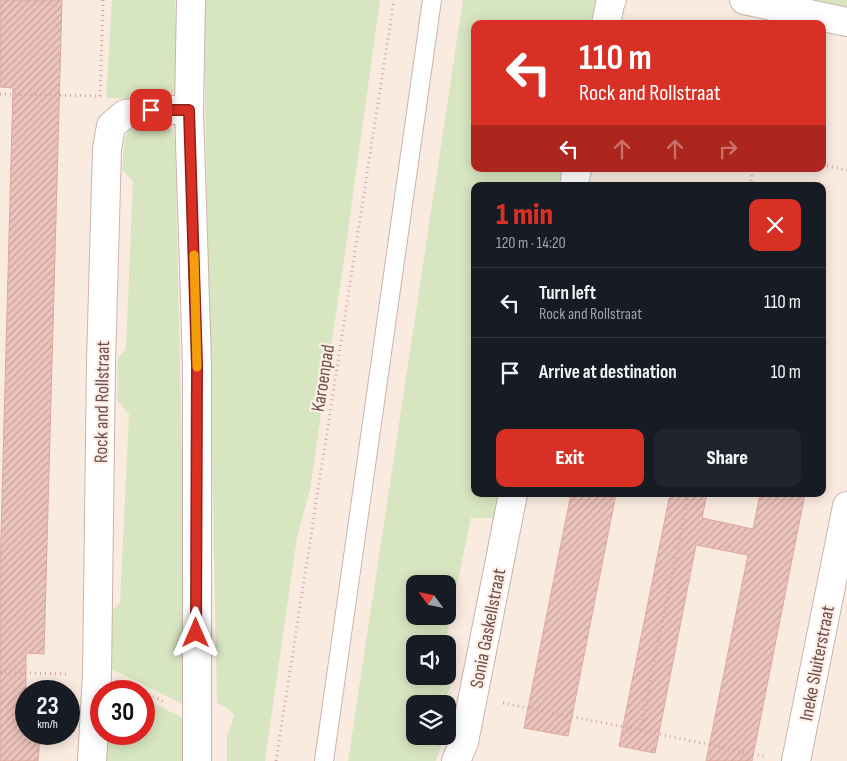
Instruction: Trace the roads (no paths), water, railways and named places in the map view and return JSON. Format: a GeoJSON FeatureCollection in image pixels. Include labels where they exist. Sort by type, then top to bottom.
{"type":"FeatureCollection","features":[{"type":"Feature","properties":{"kind":"street"},"geometry":{"type":"LineString","coordinates":[[191,0],[189,110],[197,365],[197,761]]}},
{"type":"Feature","properties":{"kind":"street"},"geometry":{"type":"LineString","coordinates":[[607,20],[612,0]]}},
{"type":"Feature","properties":{"kind":"street"},"geometry":{"type":"LineString","coordinates":[[744,0],[847,22]]}},
{"type":"Feature","properties":{"kind":"street","name":"Rock and Rollstraat"},"geometry":{"type":"LineString","coordinates":[[92,761],[96,675],[101,363],[107,149],[111,126],[125,114],[151,110],[189,110]]}},
{"type":"Feature","properties":{"kind":"street","name":"Sonia Gaskellstraat"},"geometry":{"type":"LineString","coordinates":[[456,761],[464,742],[513,497]]}},
{"type":"Feature","properties":{"kind":"street","name":"Ineke Sluiterstraat"},"geometry":{"type":"LineString","coordinates":[[796,761],[847,506]]}},
{"type":"Feature","properties":{"kind":"lane"},"geometry":{"type":"LineString","coordinates":[[324,761],[432,0]]}}]}
